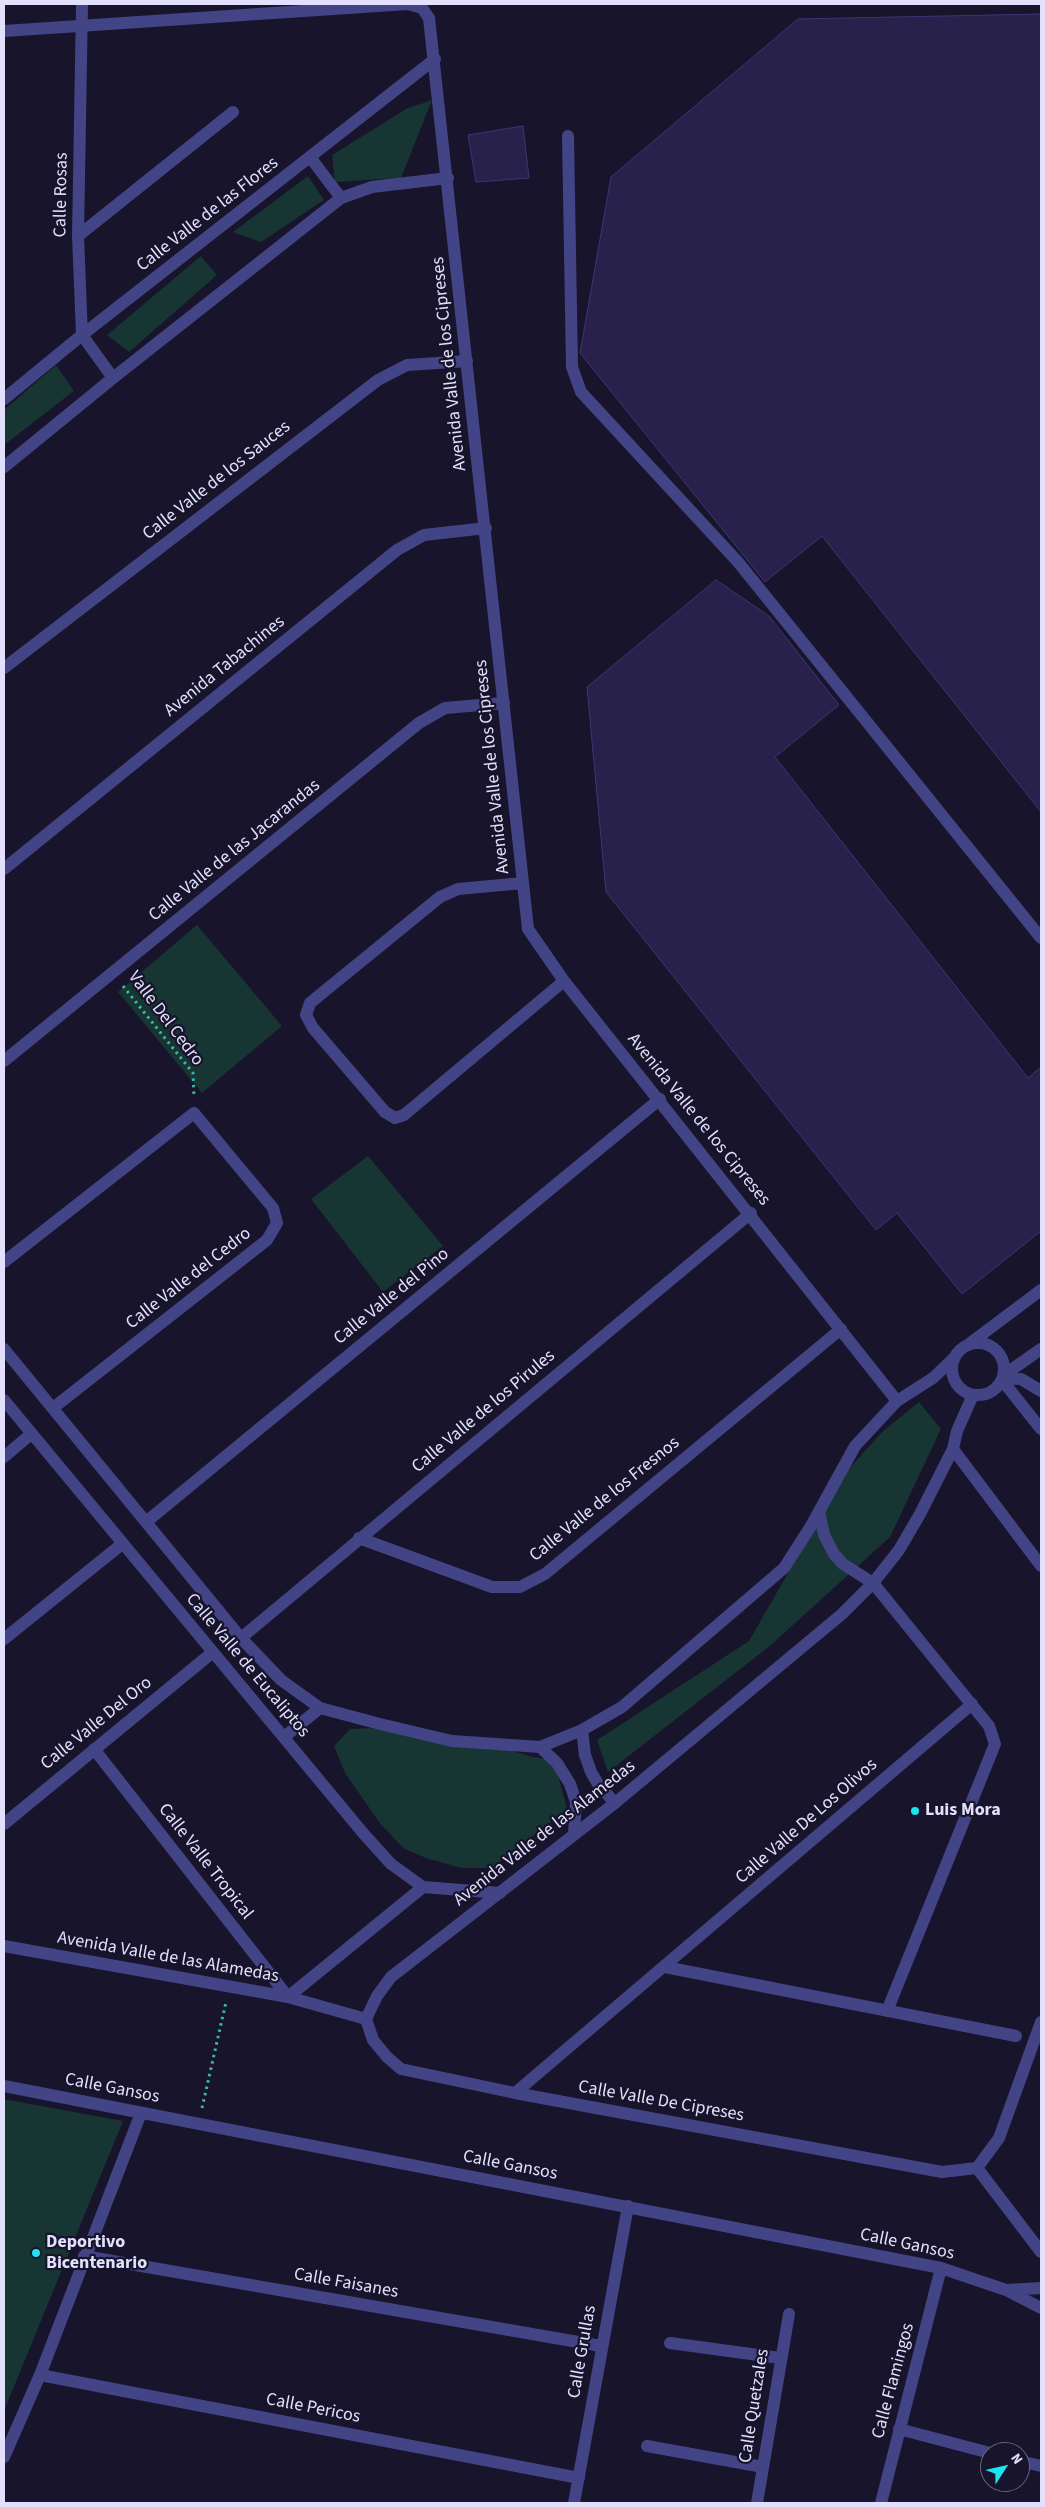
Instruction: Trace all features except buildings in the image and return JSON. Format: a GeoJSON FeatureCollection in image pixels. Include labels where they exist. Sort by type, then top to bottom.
{"type":"FeatureCollection","features":[{"type":"Feature","properties":{"kind":"street","name":"Calle Rosas"},"geometry":{"type":"LineString","coordinates":[[82,4],[78,236],[82,335]]}},
{"type":"Feature","properties":{"kind":"street","name":"Avenida Valle de los Cipreses"},"geometry":{"type":"LineString","coordinates":[[82,25],[408,4],[422,8],[429,18],[436,59],[528,929],[564,980],[751,1213],[897,1401]]}},
{"type":"Feature","properties":{"kind":"street"},"geometry":{"type":"LineString","coordinates":[[4,31],[82,25]]}},
{"type":"Feature","properties":{"kind":"street","name":"Calle Valle de las Flores"},"geometry":{"type":"LineString","coordinates":[[4,400],[82,335],[436,59]]}},
{"type":"Feature","properties":{"kind":"street"},"geometry":{"type":"LineString","coordinates":[[78,236],[233,112]]}},
{"type":"Feature","properties":{"kind":"street"},"geometry":{"type":"LineString","coordinates":[[568,136],[572,367],[580,392],[738,562],[1041,938]]}},
{"type":"Feature","properties":{"kind":"street"},"geometry":{"type":"LineString","coordinates":[[310,157],[341,198]]}},
{"type":"Feature","properties":{"kind":"street"},"geometry":{"type":"LineString","coordinates":[[4,467],[113,378],[341,198],[372,187],[448,178]]}},
{"type":"Feature","properties":{"kind":"street"},"geometry":{"type":"LineString","coordinates":[[82,335],[113,378]]}},
{"type":"Feature","properties":{"kind":"street","name":"Calle Valle de los Sauces"},"geometry":{"type":"LineString","coordinates":[[4,668],[378,380],[407,365],[467,361]]}},
{"type":"Feature","properties":{"kind":"street","name":"Avenida Tabachines"},"geometry":{"type":"LineString","coordinates":[[4,869],[397,550],[424,535],[486,528]]}},
{"type":"Feature","properties":{"kind":"street","name":"Calle Valle de las Jacarandas"},"geometry":{"type":"LineString","coordinates":[[4,1061],[419,723],[445,708],[504,703]]}},
{"type":"Feature","properties":{"kind":"street"},"geometry":{"type":"LineString","coordinates":[[524,883],[458,889],[440,897],[310,1004],[306,1015],[313,1028],[385,1112],[395,1118],[404,1115],[564,980]]}},
{"type":"Feature","properties":{"kind":"street","name":"Calle Valle del Pino"},"geometry":{"type":"LineString","coordinates":[[146,1522],[660,1100]]}},
{"type":"Feature","properties":{"kind":"street"},"geometry":{"type":"LineString","coordinates":[[4,1262],[194,1113]]}},
{"type":"Feature","properties":{"kind":"street","name":"Calle Valle del Cedro"},"geometry":{"type":"LineString","coordinates":[[53,1408],[267,1240],[277,1223],[273,1208],[194,1113]]}},
{"type":"Feature","properties":{"kind":"street","name":"Calle Valle de los Pirules"},"geometry":{"type":"LineString","coordinates":[[241,1638],[751,1213]]}},
{"type":"Feature","properties":{"kind":"street"},"geometry":{"type":"LineString","coordinates":[[574,1834],[576,1802],[570,1784],[557,1763],[540,1747],[582,1730],[622,1707],[784,1568],[819,1511],[855,1446],[897,1401],[933,1378],[969,1344],[1041,1290]]}},
{"type":"Feature","properties":{"kind":"street","name":"Calle Valle de los Fresnos"},"geometry":{"type":"LineString","coordinates":[[359,1538],[492,1586],[520,1587],[545,1574],[841,1329]]}},
{"type":"Feature","properties":{"kind":"street"},"geometry":{"type":"LineString","coordinates":[[969,1344],[985,1344],[999,1352],[1005,1367],[1003,1378],[1041,1429]]}},
{"type":"Feature","properties":{"kind":"street","name":"Calle Valle de Eucaliptos"},"geometry":{"type":"LineString","coordinates":[[4,1349],[241,1638],[281,1680],[320,1708],[452,1741],[540,1747]]}},
{"type":"Feature","properties":{"kind":"street"},"geometry":{"type":"LineString","coordinates":[[954,1358],[952,1366],[955,1381],[960,1387],[973,1395],[990,1392],[1003,1378],[1041,1349]]}},
{"type":"Feature","properties":{"kind":"street"},"geometry":{"type":"LineString","coordinates":[[1003,1378],[1021,1379],[1041,1391]]}},
{"type":"Feature","properties":{"kind":"street","name":"Avenida Valle de las Alamedas"},"geometry":{"type":"LineString","coordinates":[[4,1946],[288,1997],[366,2020],[377,1996],[391,1977],[615,1803],[842,1614],[873,1583],[899,1550],[953,1449],[957,1431],[973,1395]]}},
{"type":"Feature","properties":{"kind":"street","name":"Calle Valle de Eucaliptos"},"geometry":{"type":"LineString","coordinates":[[4,1400],[369,1840],[391,1864],[423,1887]]}},
{"type":"Feature","properties":{"kind":"street"},"geometry":{"type":"LineString","coordinates":[[4,1457],[31,1434]]}},
{"type":"Feature","properties":{"kind":"street"},"geometry":{"type":"LineString","coordinates":[[953,1449],[1041,1566]]}},
{"type":"Feature","properties":{"kind":"street"},"geometry":{"type":"LineString","coordinates":[[819,1511],[824,1535],[834,1554],[843,1564],[873,1583],[972,1704],[988,1726],[995,1744],[887,2011]]}},
{"type":"Feature","properties":{"kind":"street"},"geometry":{"type":"LineString","coordinates":[[4,1639],[122,1544]]}},
{"type":"Feature","properties":{"kind":"street","name":"Calle Valle Del Oro"},"geometry":{"type":"LineString","coordinates":[[4,1824],[213,1652]]}},
{"type":"Feature","properties":{"kind":"street","name":"Calle Valle De Los Olivos"},"geometry":{"type":"LineString","coordinates":[[515,2093],[972,1704]]}},
{"type":"Feature","properties":{"kind":"street"},"geometry":{"type":"LineString","coordinates":[[284,1737],[320,1708]]}},
{"type":"Feature","properties":{"kind":"street"},"geometry":{"type":"LineString","coordinates":[[582,1730],[585,1756],[591,1772],[598,1784],[615,1803]]}},
{"type":"Feature","properties":{"kind":"street","name":"Calle Valle Tropical"},"geometry":{"type":"LineString","coordinates":[[94,1749],[288,1997]]}},
{"type":"Feature","properties":{"kind":"street"},"geometry":{"type":"LineString","coordinates":[[288,1997],[423,1887],[500,1893]]}},
{"type":"Feature","properties":{"kind":"street"},"geometry":{"type":"LineString","coordinates":[[665,1966],[1016,2036]]}},
{"type":"Feature","properties":{"kind":"street","name":"Calle Valle De Cipreses"},"geometry":{"type":"LineString","coordinates":[[366,2020],[373,2040],[387,2057],[401,2069],[515,2093],[942,2172],[976,2168]]}},
{"type":"Feature","properties":{"kind":"street"},"geometry":{"type":"LineString","coordinates":[[1041,2022],[999,2138],[976,2168],[1041,2252]]}},
{"type":"Feature","properties":{"kind":"street","name":"Calle Gansos"},"geometry":{"type":"LineString","coordinates":[[4,2086],[941,2268],[1006,2290]]}},
{"type":"Feature","properties":{"kind":"street"},"geometry":{"type":"LineString","coordinates":[[4,2457],[40,2375],[84,2256],[141,2113]]}},
{"type":"Feature","properties":{"kind":"street","name":"Calle Grullas"},"geometry":{"type":"LineString","coordinates":[[574,2503],[601,2346],[628,2206]]}},
{"type":"Feature","properties":{"kind":"street","name":"Calle Faisanes"},"geometry":{"type":"LineString","coordinates":[[84,2256],[601,2346]]}},
{"type":"Feature","properties":{"kind":"street","name":"Calle Flamingos"},"geometry":{"type":"LineString","coordinates":[[881,2503],[941,2268]]}},
{"type":"Feature","properties":{"kind":"street"},"geometry":{"type":"LineString","coordinates":[[1006,2290],[1041,2288]]}},
{"type":"Feature","properties":{"kind":"street"},"geometry":{"type":"LineString","coordinates":[[1006,2290],[1040,2303]]}},
{"type":"Feature","properties":{"kind":"street","name":"Calle Quetzales"},"geometry":{"type":"LineString","coordinates":[[757,2503],[780,2358],[789,2314]]}},
{"type":"Feature","properties":{"kind":"street"},"geometry":{"type":"LineString","coordinates":[[670,2342],[780,2358]]}},
{"type":"Feature","properties":{"kind":"street","name":"Calle Pericos"},"geometry":{"type":"LineString","coordinates":[[40,2375],[579,2478]]}},
{"type":"Feature","properties":{"kind":"street"},"geometry":{"type":"LineString","coordinates":[[899,2429],[980,2450]]}},
{"type":"Feature","properties":{"kind":"street"},"geometry":{"type":"LineString","coordinates":[[647,2446],[763,2467]]}},
{"type":"Feature","properties":{"kind":"path","name":"Valle Del Cedro"},"geometry":{"type":"LineString","coordinates":[[113,973],[193,1073],[194,1113]]}},
{"type":"Feature","properties":{"kind":"path"},"geometry":{"type":"LineString","coordinates":[[199,2124],[229,1987]]}},
{"type":"Feature","properties":{"kind":"green space"},"geometry":{"type":"Polygon","coordinates":[[[432,100],[401,178],[335,182],[332,155],[406,109],[432,100]]]}},
{"type":"Feature","properties":{"kind":"green space"},"geometry":{"type":"Polygon","coordinates":[[[308,176],[324,200],[261,242],[233,232],[308,176]]]}},
{"type":"Feature","properties":{"kind":"green space"},"geometry":{"type":"Polygon","coordinates":[[[201,256],[217,275],[129,352],[107,335],[201,256]]]}},
{"type":"Feature","properties":{"kind":"green space"},"geometry":{"type":"Polygon","coordinates":[[[56,365],[74,391],[4,445],[4,410],[56,365]]]}},
{"type":"Feature","properties":{"kind":"green space"},"geometry":{"type":"Polygon","coordinates":[[[197,925],[282,1026],[202,1093],[118,992],[197,925]]]}},
{"type":"Feature","properties":{"kind":"green space"},"geometry":{"type":"Polygon","coordinates":[[[368,1156],[443,1246],[383,1292],[311,1199],[368,1156]]]}},
{"type":"Feature","properties":{"kind":"green space"},"geometry":{"type":"Polygon","coordinates":[[[919,1402],[941,1429],[890,1537],[771,1645],[608,1772],[597,1740],[749,1641],[846,1472],[882,1432],[919,1402]]]}},
{"type":"Feature","properties":{"kind":"green space"},"geometry":{"type":"Polygon","coordinates":[[[370,1728],[497,1746],[533,1757],[554,1760],[567,1809],[492,1868],[461,1868],[426,1858],[403,1848],[379,1822],[345,1773],[334,1746],[350,1729],[370,1728]]]}},
{"type":"Feature","properties":{"kind":"green space","name":"Deportivo Bicentenario"},"geometry":{"type":"Polygon","coordinates":[[[4,2099],[123,2121],[4,2411],[4,2099]]]}},
{"type":"Feature","properties":{"kind":"place","name":"Luis Mora"},"geometry":{"type":"Point","coordinates":[915,1811]}},
{"type":"Feature","properties":{"kind":"place","name":"Deportivo Bicentenario"},"geometry":{"type":"Point","coordinates":[36,2253]}}]}
